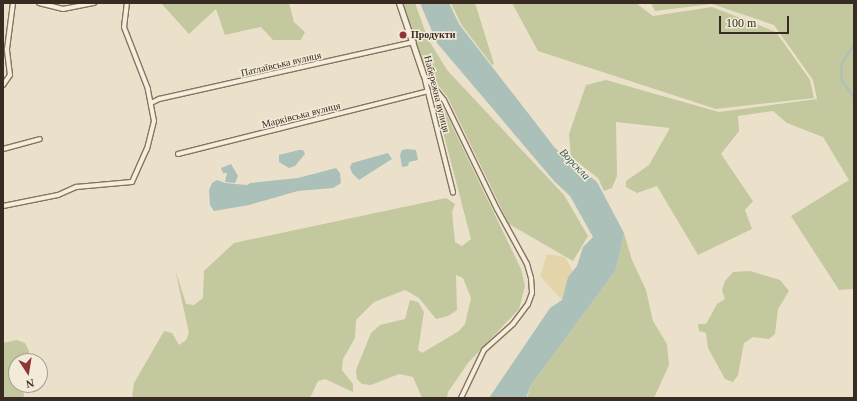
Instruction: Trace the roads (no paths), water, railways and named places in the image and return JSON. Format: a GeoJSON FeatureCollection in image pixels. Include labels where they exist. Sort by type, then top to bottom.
{"type":"FeatureCollection","features":[{"type":"Feature","properties":{"kind":"street"},"geometry":{"type":"LineString","coordinates":[[3,85],[10,75],[7,48],[13,3]]}},
{"type":"Feature","properties":{"kind":"street"},"geometry":{"type":"LineString","coordinates":[[39,3],[63,9],[94,3]]}},
{"type":"Feature","properties":{"kind":"street"},"geometry":{"type":"LineString","coordinates":[[3,206],[58,195],[76,187],[132,182],[151,136],[154,120],[152,103],[140,74],[124,27],[127,3]]}},
{"type":"Feature","properties":{"kind":"street","name":"Набережна вулиця"},"geometry":{"type":"LineString","coordinates":[[399,3],[414,42],[428,91],[453,192]]}},
{"type":"Feature","properties":{"kind":"street","name":"Патлаївська вулиця"},"geometry":{"type":"LineString","coordinates":[[152,103],[158,99],[414,42]]}},
{"type":"Feature","properties":{"kind":"street"},"geometry":{"type":"LineString","coordinates":[[423,74],[444,100],[497,209],[528,264],[531,278],[532,293],[528,304],[513,324],[484,350],[461,398]]}},
{"type":"Feature","properties":{"kind":"street","name":"Марківська вулиця"},"geometry":{"type":"LineString","coordinates":[[178,154],[428,91]]}},
{"type":"Feature","properties":{"kind":"street"},"geometry":{"type":"LineString","coordinates":[[3,149],[40,139]]}},
{"type":"Feature","properties":{"kind":"water"},"geometry":{"type":"Polygon","coordinates":[[[420,3],[449,3],[459,24],[555,148],[597,182],[624,233],[616,270],[531,385],[526,398],[489,398],[550,308],[562,300],[568,277],[577,266],[583,247],[593,237],[570,196],[554,181],[437,43],[420,3]]]}},
{"type":"Feature","properties":{"kind":"water"},"geometry":{"type":"Polygon","coordinates":[[[303,150],[305,154],[295,166],[289,168],[279,162],[279,155],[303,150]]]}},
{"type":"Feature","properties":{"kind":"water"},"geometry":{"type":"Polygon","coordinates":[[[402,150],[416,150],[418,160],[409,162],[408,166],[402,167],[400,155],[402,150]]]}},
{"type":"Feature","properties":{"kind":"water"},"geometry":{"type":"Polygon","coordinates":[[[388,153],[392,159],[359,180],[352,173],[350,167],[352,163],[388,153]]]}},
{"type":"Feature","properties":{"kind":"water"},"geometry":{"type":"Polygon","coordinates":[[[231,164],[238,176],[235,183],[225,182],[227,173],[223,173],[221,168],[231,164]]]}},
{"type":"Feature","properties":{"kind":"water"},"geometry":{"type":"Polygon","coordinates":[[[336,168],[340,173],[341,183],[333,188],[298,191],[249,205],[214,211],[210,205],[209,190],[212,183],[217,180],[225,183],[247,185],[250,183],[298,178],[336,168]]]}},
{"type":"Feature","properties":{"kind":"waterway"},"geometry":{"type":"LineString","coordinates":[[854,46],[842,64],[842,80],[854,97]]}},
{"type":"Feature","properties":{"kind":"place","name":"Продукти"},"geometry":{"type":"Point","coordinates":[403,35]}},
{"type":"Feature","properties":{"kind":"water label","name":"Ворскла"},"geometry":{"type":"Point","coordinates":[575,164]}}]}
